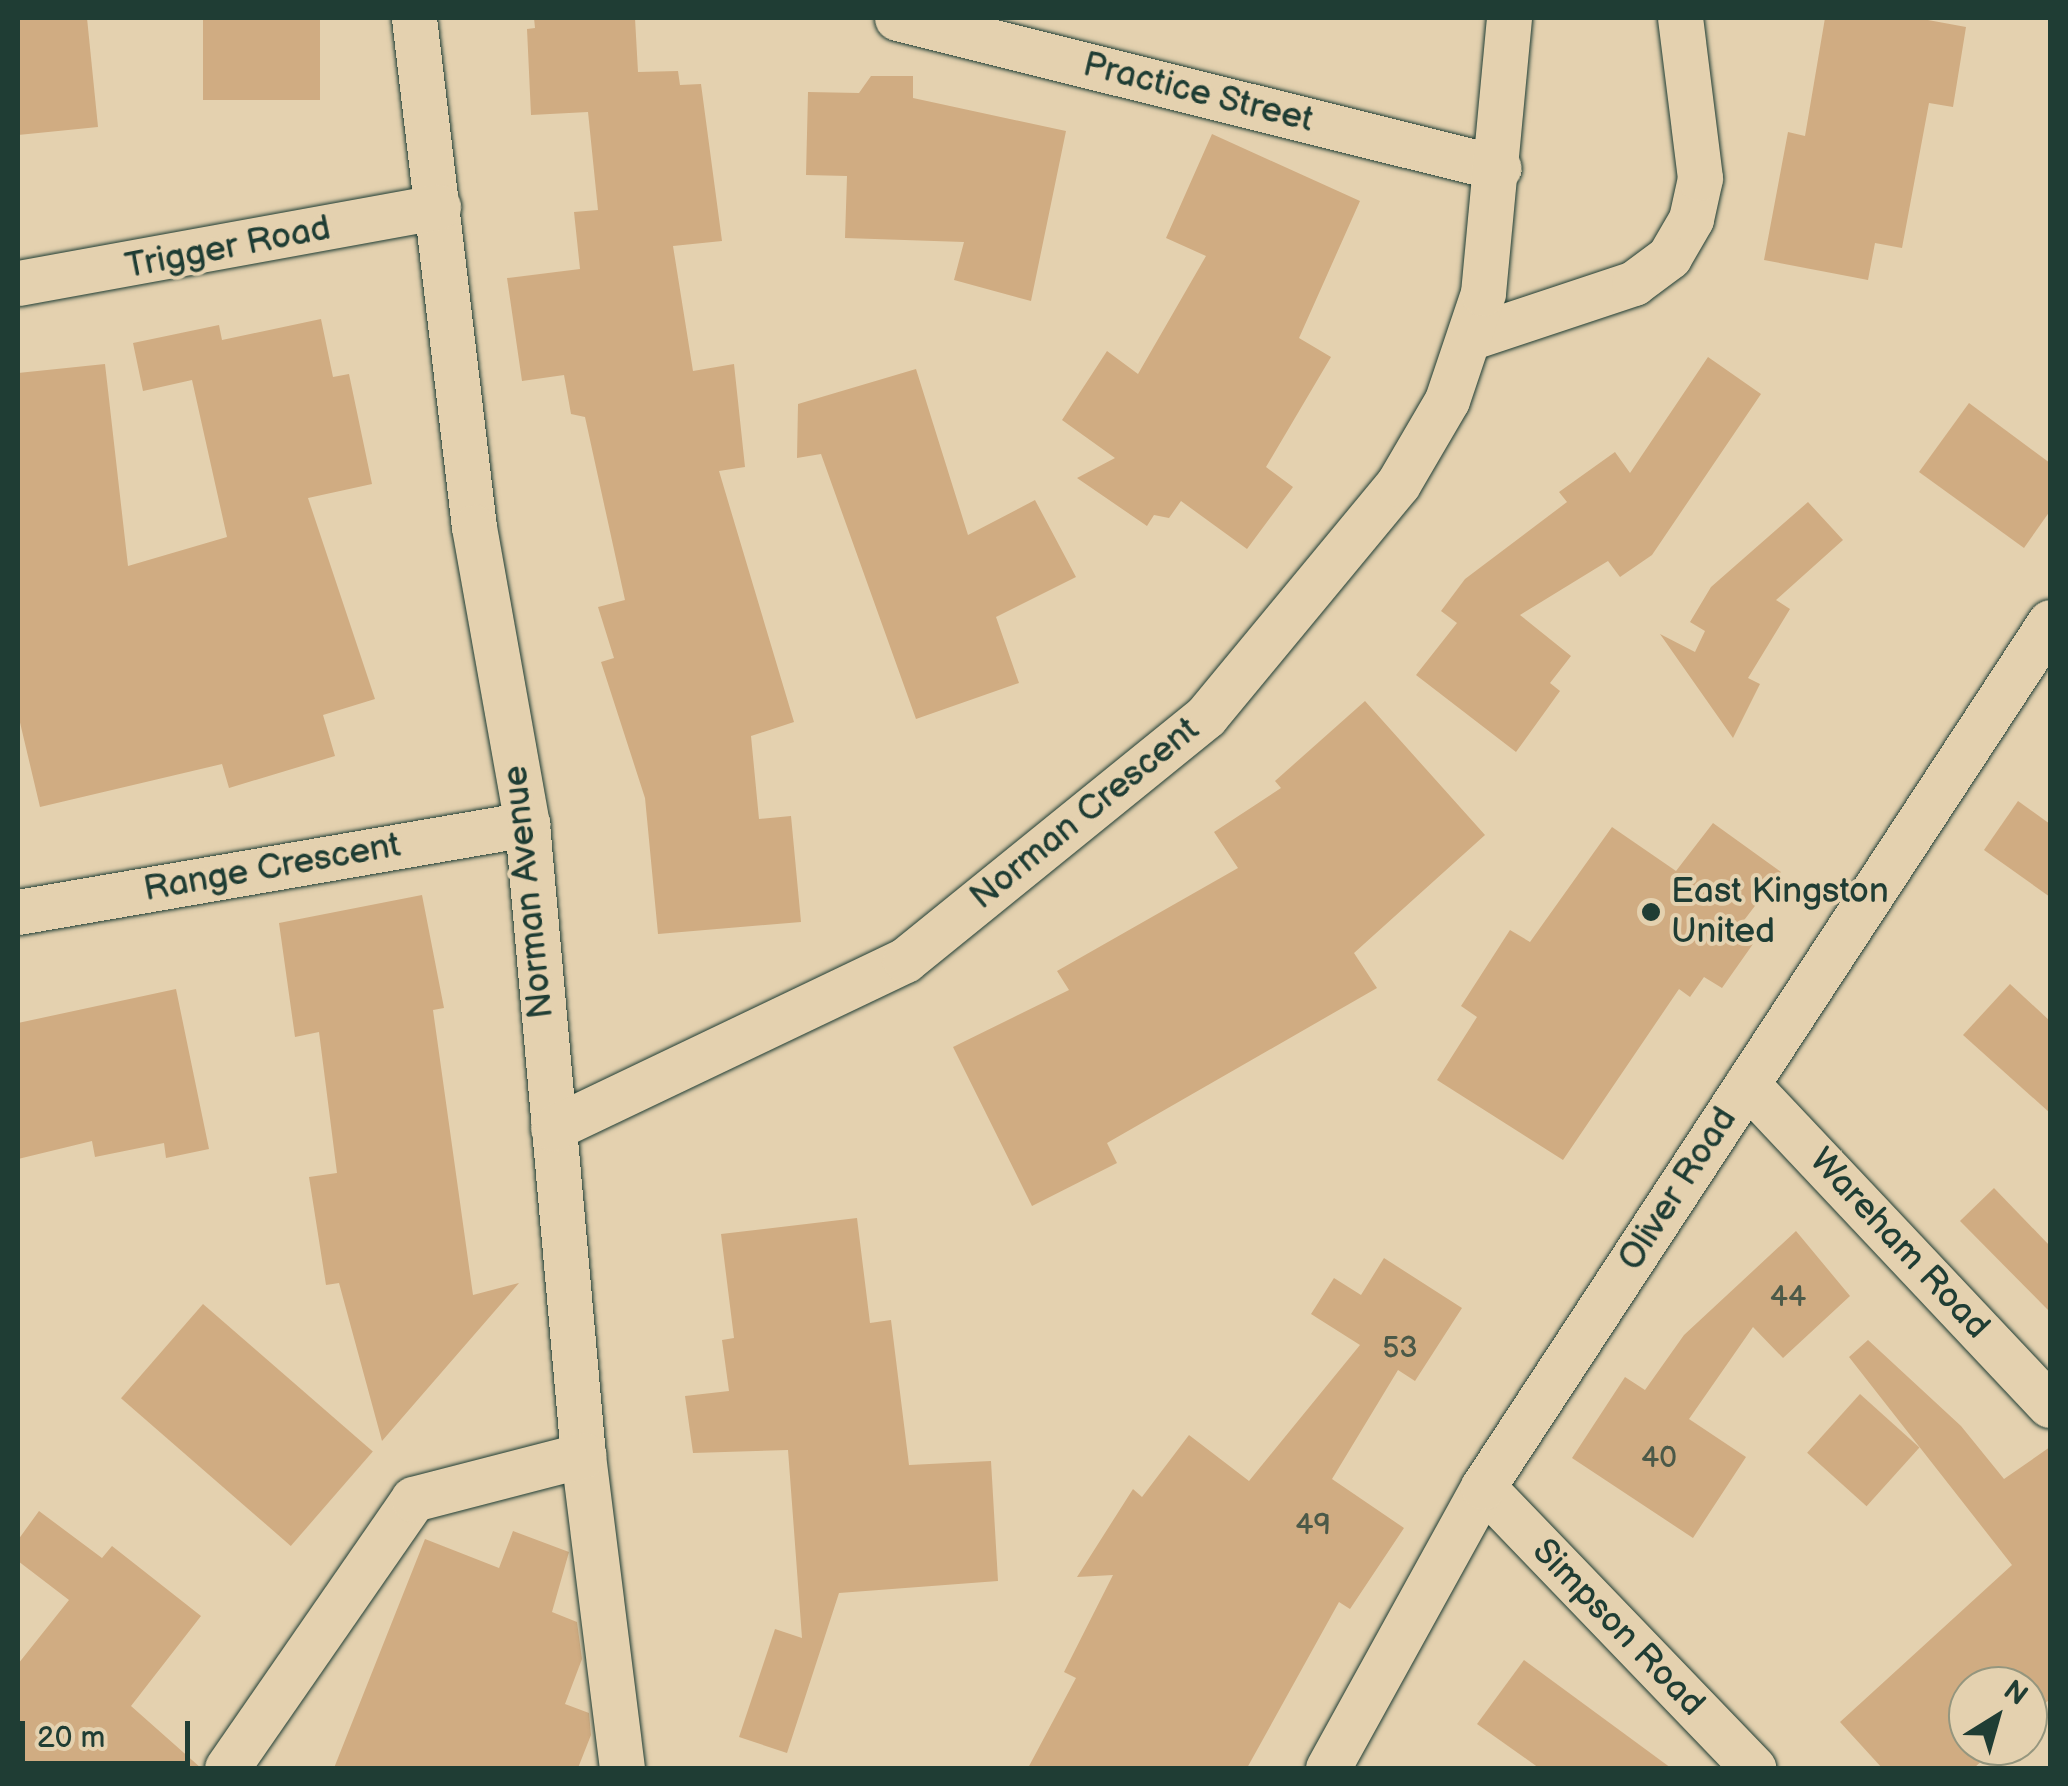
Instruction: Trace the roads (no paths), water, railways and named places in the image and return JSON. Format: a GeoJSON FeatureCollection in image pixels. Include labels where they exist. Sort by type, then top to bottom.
{"type":"FeatureCollection","features":[{"type":"Feature","properties":{"kind":"street","name":"Norman Avenue"},"geometry":{"type":"LineString","coordinates":[[414,18],[474,527],[527,824],[583,1455],[622,1768]]}},
{"type":"Feature","properties":{"kind":"street","name":"Practice Street"},"geometry":{"type":"LineString","coordinates":[[897,18],[1500,168]]}},
{"type":"Feature","properties":{"kind":"street","name":"Norman Crescent"},"geometry":{"type":"LineString","coordinates":[[553,1128],[905,960],[1206,716],[1398,484],[1447,400],[1472,337],[1500,168],[1510,18]]}},
{"type":"Feature","properties":{"kind":"street"},"geometry":{"type":"LineString","coordinates":[[1472,337],[1634,283],[1670,257],[1691,219],[1700,178],[1680,18]]}},
{"type":"Feature","properties":{"kind":"street","name":"Trigger Road"},"geometry":{"type":"LineString","coordinates":[[18,284],[438,207]]}},
{"type":"Feature","properties":{"kind":"street","name":"Oliver Road"},"geometry":{"type":"LineString","coordinates":[[1328,1768],[1483,1487],[2050,622]]}},
{"type":"Feature","properties":{"kind":"street","name":"Range Crescent"},"geometry":{"type":"LineString","coordinates":[[18,912],[527,824]]}},
{"type":"Feature","properties":{"kind":"street","name":"Wareham Road"},"geometry":{"type":"LineString","coordinates":[[1747,1084],[2050,1405]]}},
{"type":"Feature","properties":{"kind":"street"},"geometry":{"type":"LineString","coordinates":[[227,1768],[414,1499],[583,1455]]}},
{"type":"Feature","properties":{"kind":"street","name":"Simpson Road"},"geometry":{"type":"LineString","coordinates":[[1483,1487],[1754,1768]]}},
{"type":"Feature","properties":{"kind":"place","name":"East Kingston United"},"geometry":{"type":"Point","coordinates":[1651,912]}}]}
